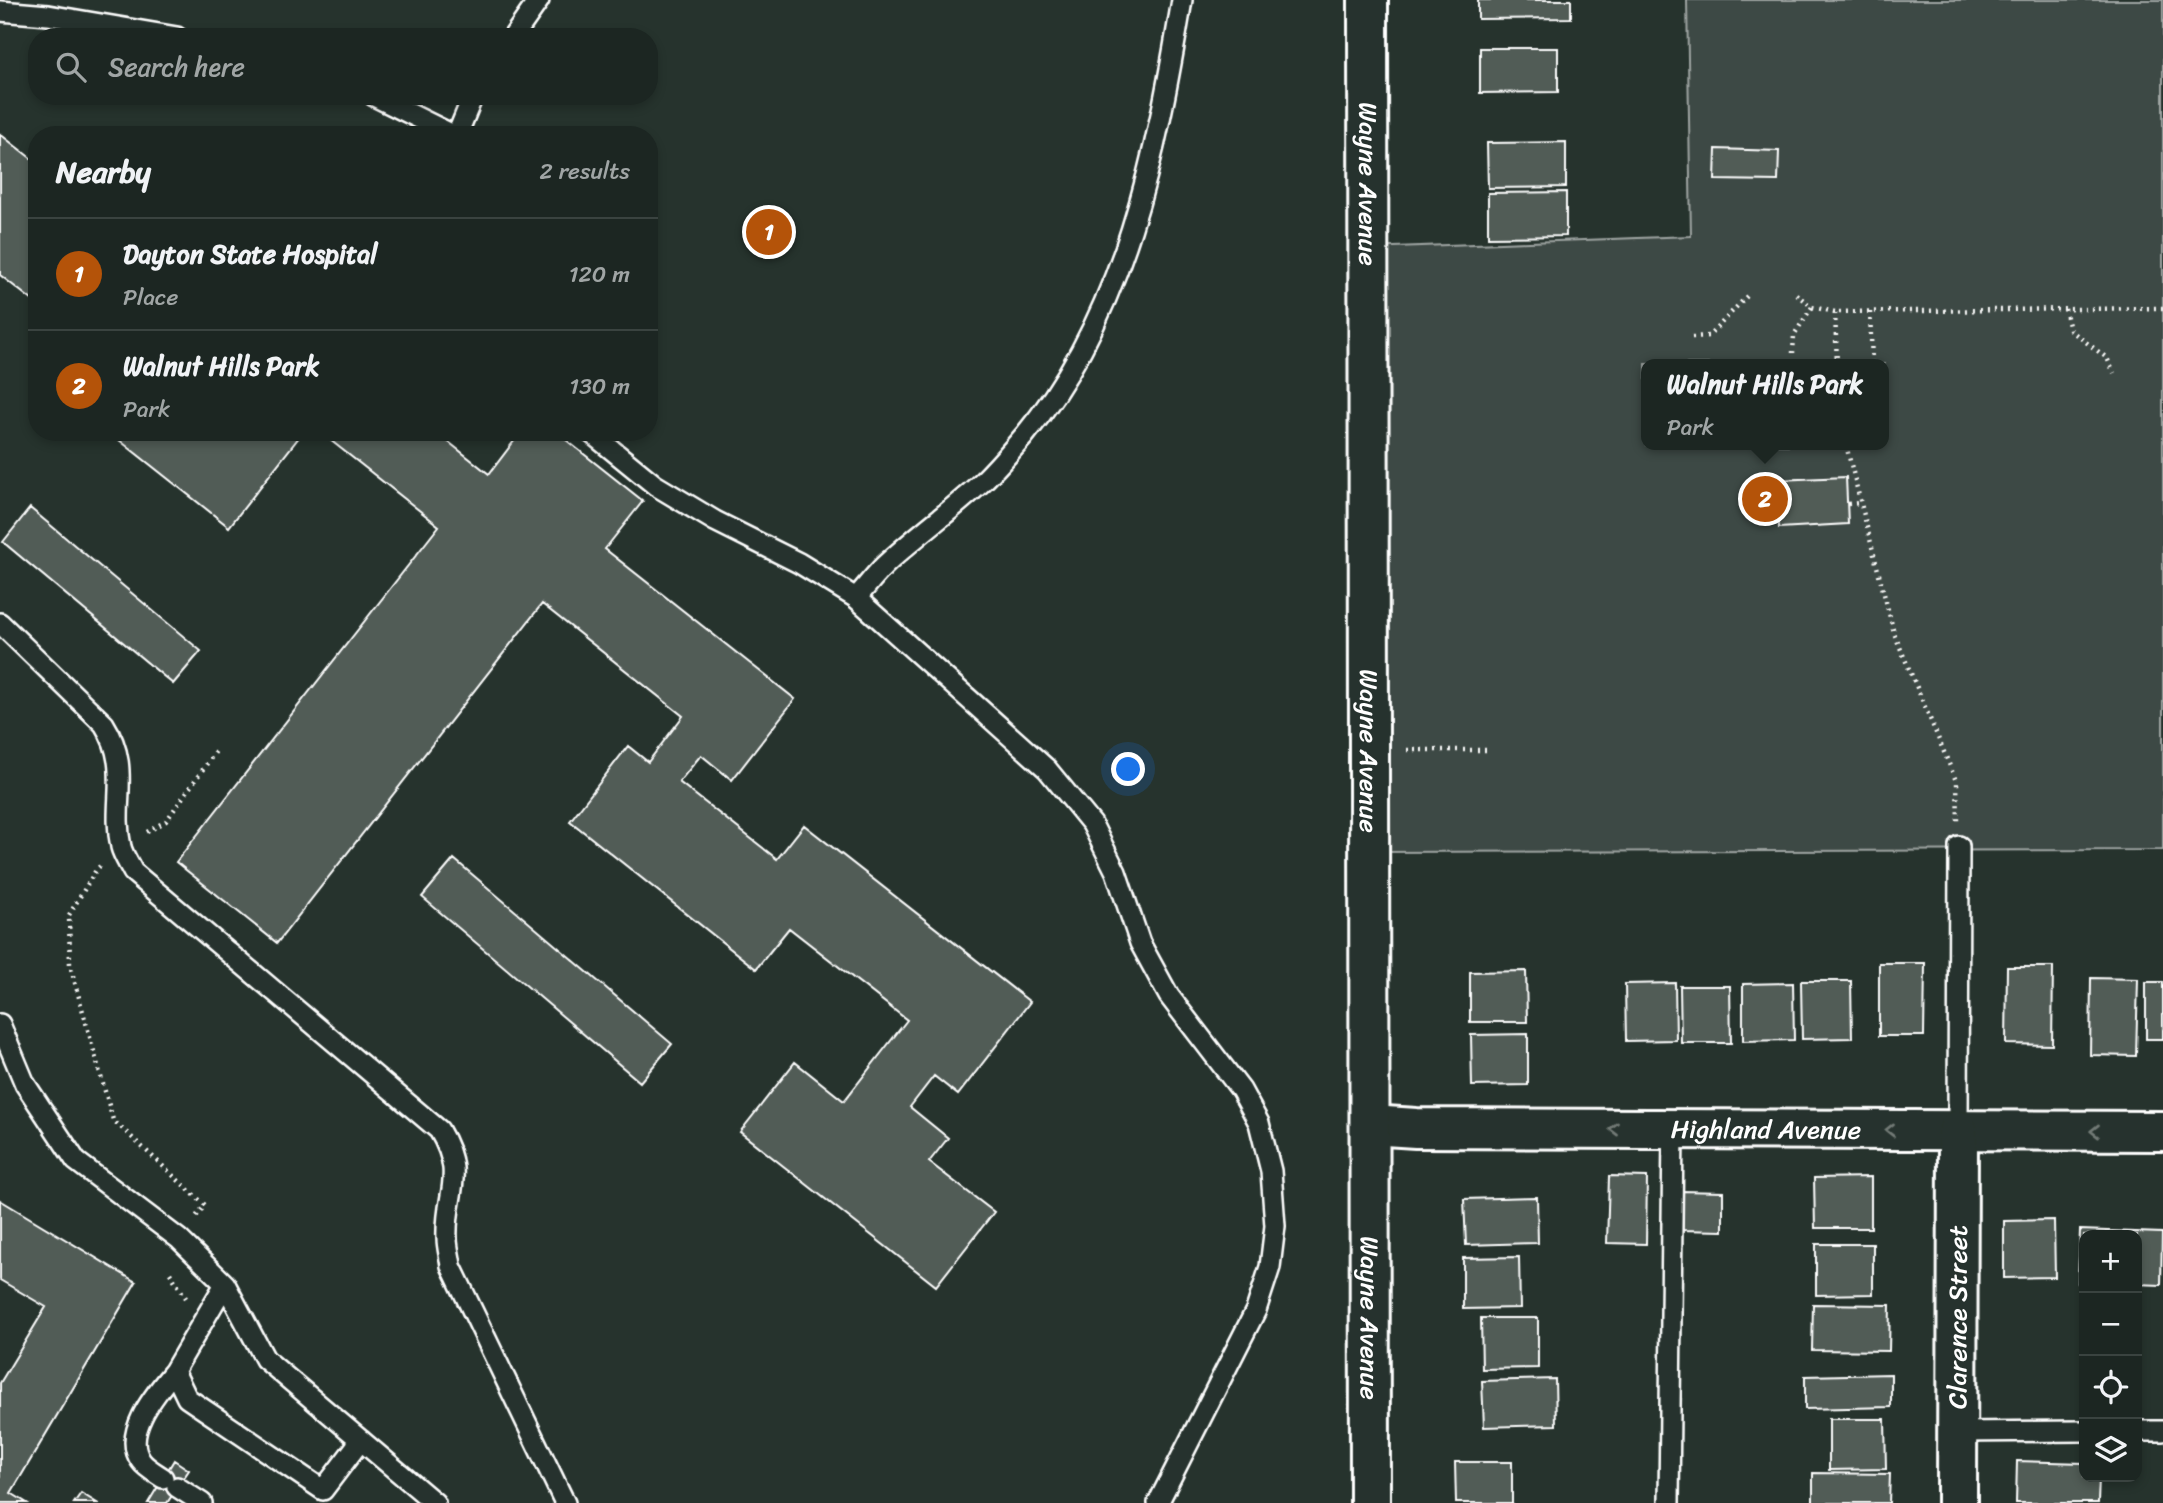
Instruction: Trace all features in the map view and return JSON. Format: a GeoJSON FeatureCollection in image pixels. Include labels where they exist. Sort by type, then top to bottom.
{"type":"FeatureCollection","features":[{"type":"Feature","properties":{"kind":"main road","name":"Wayne Avenue"},"geometry":{"type":"LineString","coordinates":[[1368,0],[1370,1503]]}},
{"type":"Feature","properties":{"kind":"main road","name":"Highland Avenue"},"geometry":{"type":"LineString","coordinates":[[1370,1125],[1416,1128],[2163,1132]]}},
{"type":"Feature","properties":{"kind":"main road","name":"Clarence Street"},"geometry":{"type":"LineString","coordinates":[[1957,1503],[1958,1130]]}},
{"type":"Feature","properties":{"kind":"lane"},"geometry":{"type":"LineString","coordinates":[[519,28],[539,0]]}},
{"type":"Feature","properties":{"kind":"lane"},"geometry":{"type":"LineString","coordinates":[[856,598],[883,567],[982,482],[1026,433],[1073,365],[1108,294],[1137,211],[1170,68],[1182,0]]}},
{"type":"Feature","properties":{"kind":"lane"},"geometry":{"type":"LineString","coordinates":[[0,11],[48,15],[124,28]]}},
{"type":"Feature","properties":{"kind":"lane"},"geometry":{"type":"LineString","coordinates":[[393,105],[436,126]]}},
{"type":"Feature","properties":{"kind":"lane"},"geometry":{"type":"LineString","coordinates":[[459,126],[469,105]]}},
{"type":"Feature","properties":{"kind":"lane"},"geometry":{"type":"LineString","coordinates":[[601,441],[655,485],[715,521],[799,563],[856,598],[1047,769],[1092,824],[1116,872],[1140,943],[1169,996],[1241,1090],[1259,1123],[1271,1171],[1275,1226],[1270,1267],[1256,1310],[1158,1503]]}},
{"type":"Feature","properties":{"kind":"lane"},"geometry":{"type":"LineString","coordinates":[[0,623],[104,724],[112,736],[120,764],[118,816],[121,848],[133,872],[439,1130],[447,1144],[455,1173],[447,1237],[451,1266],[565,1503]]}},
{"type":"Feature","properties":{"kind":"lane"},"geometry":{"type":"LineString","coordinates":[[1958,1130],[1959,846]]}},
{"type":"Feature","properties":{"kind":"lane"},"geometry":{"type":"LineString","coordinates":[[0,1024],[25,1084],[76,1161],[179,1239],[225,1284],[265,1359],[435,1503]]}},
{"type":"Feature","properties":{"kind":"lane"},"geometry":{"type":"LineString","coordinates":[[1669,1503],[1673,1129]]}},
{"type":"Feature","properties":{"kind":"lane"},"geometry":{"type":"LineString","coordinates":[[202,1503],[143,1464],[136,1453],[135,1442],[148,1404],[174,1371],[225,1284]]}},
{"type":"Feature","properties":{"kind":"lane"},"geometry":{"type":"LineString","coordinates":[[174,1371],[187,1398],[319,1497],[361,1440]]}},
{"type":"Feature","properties":{"kind":"lane"},"geometry":{"type":"LineString","coordinates":[[1957,1432],[2079,1431]]}},
{"type":"Feature","properties":{"kind":"lane"},"geometry":{"type":"LineString","coordinates":[[2142,1431],[2163,1431]]}},
{"type":"Feature","properties":{"kind":"path"},"geometry":{"type":"LineString","coordinates":[[1796,294],[1812,307],[1835,312],[2163,308]]}},
{"type":"Feature","properties":{"kind":"path"},"geometry":{"type":"LineString","coordinates":[[1692,337],[1709,336],[1748,296]]}},
{"type":"Feature","properties":{"kind":"path"},"geometry":{"type":"LineString","coordinates":[[1793,354],[1794,335],[1812,307]]}},
{"type":"Feature","properties":{"kind":"path"},"geometry":{"type":"LineString","coordinates":[[2064,309],[2070,330],[2107,358],[2114,373]]}},
{"type":"Feature","properties":{"kind":"path"},"geometry":{"type":"LineString","coordinates":[[1835,312],[1836,359]]}},
{"type":"Feature","properties":{"kind":"path"},"geometry":{"type":"LineString","coordinates":[[1870,312],[1872,359]]}},
{"type":"Feature","properties":{"kind":"path"},"geometry":{"type":"LineString","coordinates":[[1847,450],[1894,633],[1956,783],[1959,846]]}},
{"type":"Feature","properties":{"kind":"path"},"geometry":{"type":"LineString","coordinates":[[1848,504],[1860,503]]}},
{"type":"Feature","properties":{"kind":"path"},"geometry":{"type":"LineString","coordinates":[[1368,750],[1491,750]]}},
{"type":"Feature","properties":{"kind":"path"},"geometry":{"type":"LineString","coordinates":[[188,1302],[170,1272],[179,1239],[205,1205],[113,1121],[70,965],[69,915],[96,870],[121,848],[166,821],[216,751]]}},
{"type":"Feature","properties":{"kind":"shaded area"},"geometry":{"type":"Polygon","coordinates":[[[1687,0],[2163,0],[2163,850],[1368,852],[1368,248],[1691,236],[1687,0]]]}},
{"type":"Feature","properties":{"kind":"building"},"geometry":{"type":"Polygon","coordinates":[[[1478,0],[1571,0],[1571,18],[1478,19],[1478,0]]]}},
{"type":"Feature","properties":{"kind":"building"},"geometry":{"type":"Polygon","coordinates":[[[1480,48],[1558,48],[1558,92],[1480,93],[1480,48]]]}},
{"type":"Feature","properties":{"kind":"building"},"geometry":{"type":"Polygon","coordinates":[[[0,134],[28,156],[28,297],[0,275],[0,134]]]}},
{"type":"Feature","properties":{"kind":"building"},"geometry":{"type":"Polygon","coordinates":[[[1566,142],[1566,187],[1488,188],[1487,143],[1566,142]]]}},
{"type":"Feature","properties":{"kind":"building"},"geometry":{"type":"Polygon","coordinates":[[[1716,149],[1779,151],[1778,181],[1715,180],[1716,149]]]}},
{"type":"Feature","properties":{"kind":"building"},"geometry":{"type":"Polygon","coordinates":[[[1566,192],[1566,236],[1488,237],[1488,193],[1566,192]]]}},
{"type":"Feature","properties":{"kind":"building"},"geometry":{"type":"Polygon","coordinates":[[[120,441],[296,441],[229,527],[120,441]]]}},
{"type":"Feature","properties":{"kind":"building"},"geometry":{"type":"Polygon","coordinates":[[[331,441],[447,441],[489,474],[514,441],[567,441],[643,501],[605,549],[795,699],[732,780],[701,755],[679,782],[777,859],[804,825],[1030,1002],[958,1095],[934,1076],[910,1107],[948,1138],[929,1162],[994,1212],[936,1286],[740,1132],[795,1062],[844,1101],[907,1020],[789,928],[756,969],[570,821],[628,746],[648,762],[683,716],[542,604],[277,943],[176,862],[439,526],[331,441]]]}},
{"type":"Feature","properties":{"kind":"building"},"geometry":{"type":"Polygon","coordinates":[[[1846,477],[1848,524],[1779,528],[1777,480],[1846,477]]]}},
{"type":"Feature","properties":{"kind":"building"},"geometry":{"type":"Polygon","coordinates":[[[30,508],[201,651],[173,684],[3,542],[30,508]]]}},
{"type":"Feature","properties":{"kind":"building"},"geometry":{"type":"Polygon","coordinates":[[[454,859],[672,1044],[640,1082],[422,897],[454,859]]]}},
{"type":"Feature","properties":{"kind":"building"},"geometry":{"type":"Polygon","coordinates":[[[1879,963],[1925,963],[1924,1036],[1879,1036],[1879,963]]]}},
{"type":"Feature","properties":{"kind":"building"},"geometry":{"type":"Polygon","coordinates":[[[2007,967],[2053,967],[2052,1045],[2006,1044],[2007,967]]]}},
{"type":"Feature","properties":{"kind":"building"},"geometry":{"type":"Polygon","coordinates":[[[1526,971],[1527,1022],[1470,1022],[1470,972],[1526,971]]]}},
{"type":"Feature","properties":{"kind":"building"},"geometry":{"type":"Polygon","coordinates":[[[2091,978],[2138,979],[2136,1056],[2090,1055],[2091,978]]]}},
{"type":"Feature","properties":{"kind":"building"},"geometry":{"type":"Polygon","coordinates":[[[1801,981],[1851,981],[1852,1038],[1802,1039],[1801,981]]]}},
{"type":"Feature","properties":{"kind":"building"},"geometry":{"type":"Polygon","coordinates":[[[2146,982],[2163,982],[2163,1039],[2146,1039],[2146,982]]]}},
{"type":"Feature","properties":{"kind":"building"},"geometry":{"type":"Polygon","coordinates":[[[1675,983],[1676,1040],[1626,1041],[1625,984],[1675,983]]]}},
{"type":"Feature","properties":{"kind":"building"},"geometry":{"type":"Polygon","coordinates":[[[1793,983],[1794,1040],[1743,1041],[1743,984],[1793,983]]]}},
{"type":"Feature","properties":{"kind":"building"},"geometry":{"type":"Polygon","coordinates":[[[1680,986],[1730,986],[1731,1043],[1681,1043],[1680,986]]]}},
{"type":"Feature","properties":{"kind":"building"},"geometry":{"type":"Polygon","coordinates":[[[1528,1034],[1528,1085],[1472,1086],[1471,1035],[1528,1034]]]}},
{"type":"Feature","properties":{"kind":"building"},"geometry":{"type":"Polygon","coordinates":[[[1609,1176],[1647,1177],[1646,1244],[1607,1243],[1609,1176]]]}},
{"type":"Feature","properties":{"kind":"building"},"geometry":{"type":"Polygon","coordinates":[[[1871,1177],[1871,1228],[1815,1228],[1814,1178],[1871,1177]]]}},
{"type":"Feature","properties":{"kind":"building"},"geometry":{"type":"Polygon","coordinates":[[[1680,1191],[1723,1192],[1723,1231],[1680,1230],[1680,1191]]]}},
{"type":"Feature","properties":{"kind":"building"},"geometry":{"type":"Polygon","coordinates":[[[1537,1197],[1538,1243],[1466,1245],[1464,1199],[1537,1197]]]}},
{"type":"Feature","properties":{"kind":"building"},"geometry":{"type":"Polygon","coordinates":[[[0,1200],[136,1282],[11,1493],[27,1503],[0,1503],[0,1383],[46,1307],[0,1280],[0,1200]]]}},
{"type":"Feature","properties":{"kind":"building"},"geometry":{"type":"Polygon","coordinates":[[[2054,1220],[2055,1277],[2004,1278],[2004,1221],[2054,1220]]]}},
{"type":"Feature","properties":{"kind":"building"},"geometry":{"type":"Polygon","coordinates":[[[2142,1232],[2162,1233],[2161,1285],[2142,1284],[2142,1232]]]}},
{"type":"Feature","properties":{"kind":"building"},"geometry":{"type":"Polygon","coordinates":[[[1816,1244],[1873,1244],[1873,1294],[1816,1295],[1816,1244]]]}},
{"type":"Feature","properties":{"kind":"building"},"geometry":{"type":"Polygon","coordinates":[[[1519,1257],[1520,1308],[1463,1309],[1463,1258],[1519,1257]]]}},
{"type":"Feature","properties":{"kind":"building"},"geometry":{"type":"Polygon","coordinates":[[[1813,1304],[1890,1305],[1889,1351],[1812,1350],[1813,1304]]]}},
{"type":"Feature","properties":{"kind":"building"},"geometry":{"type":"Polygon","coordinates":[[[1481,1318],[1538,1318],[1538,1368],[1482,1369],[1481,1318]]]}},
{"type":"Feature","properties":{"kind":"building"},"geometry":{"type":"Polygon","coordinates":[[[1891,1374],[1891,1407],[1805,1409],[1805,1376],[1891,1374]]]}},
{"type":"Feature","properties":{"kind":"building"},"geometry":{"type":"Polygon","coordinates":[[[1555,1379],[1556,1425],[1484,1427],[1482,1381],[1555,1379]]]}},
{"type":"Feature","properties":{"kind":"building"},"geometry":{"type":"Polygon","coordinates":[[[1829,1419],[1885,1419],[1886,1469],[1829,1470],[1829,1419]]]}},
{"type":"Feature","properties":{"kind":"building"},"geometry":{"type":"Polygon","coordinates":[[[174,1460],[189,1470],[167,1503],[148,1503],[174,1460]]]}},
{"type":"Feature","properties":{"kind":"building"},"geometry":{"type":"Polygon","coordinates":[[[2017,1461],[2079,1463],[2079,1482],[2099,1482],[2098,1503],[2016,1503],[2017,1461]]]}},
{"type":"Feature","properties":{"kind":"building"},"geometry":{"type":"Polygon","coordinates":[[[1455,1462],[1512,1462],[1512,1503],[1456,1503],[1455,1462]]]}},
{"type":"Feature","properties":{"kind":"building"},"geometry":{"type":"Polygon","coordinates":[[[1813,1473],[1890,1474],[1889,1503],[1813,1503],[1813,1473]]]}},
{"type":"Feature","properties":{"kind":"building"},"geometry":{"type":"Polygon","coordinates":[[[81,1493],[97,1503],[74,1503],[81,1493]]]}},
{"type":"Feature","properties":{"kind":"place","name":"Dayton State Hospital"},"geometry":{"type":"Point","coordinates":[769,232]}},
{"type":"Feature","properties":{"kind":"place","name":"Walnut Hills Park"},"geometry":{"type":"Point","coordinates":[1765,499]}}]}
